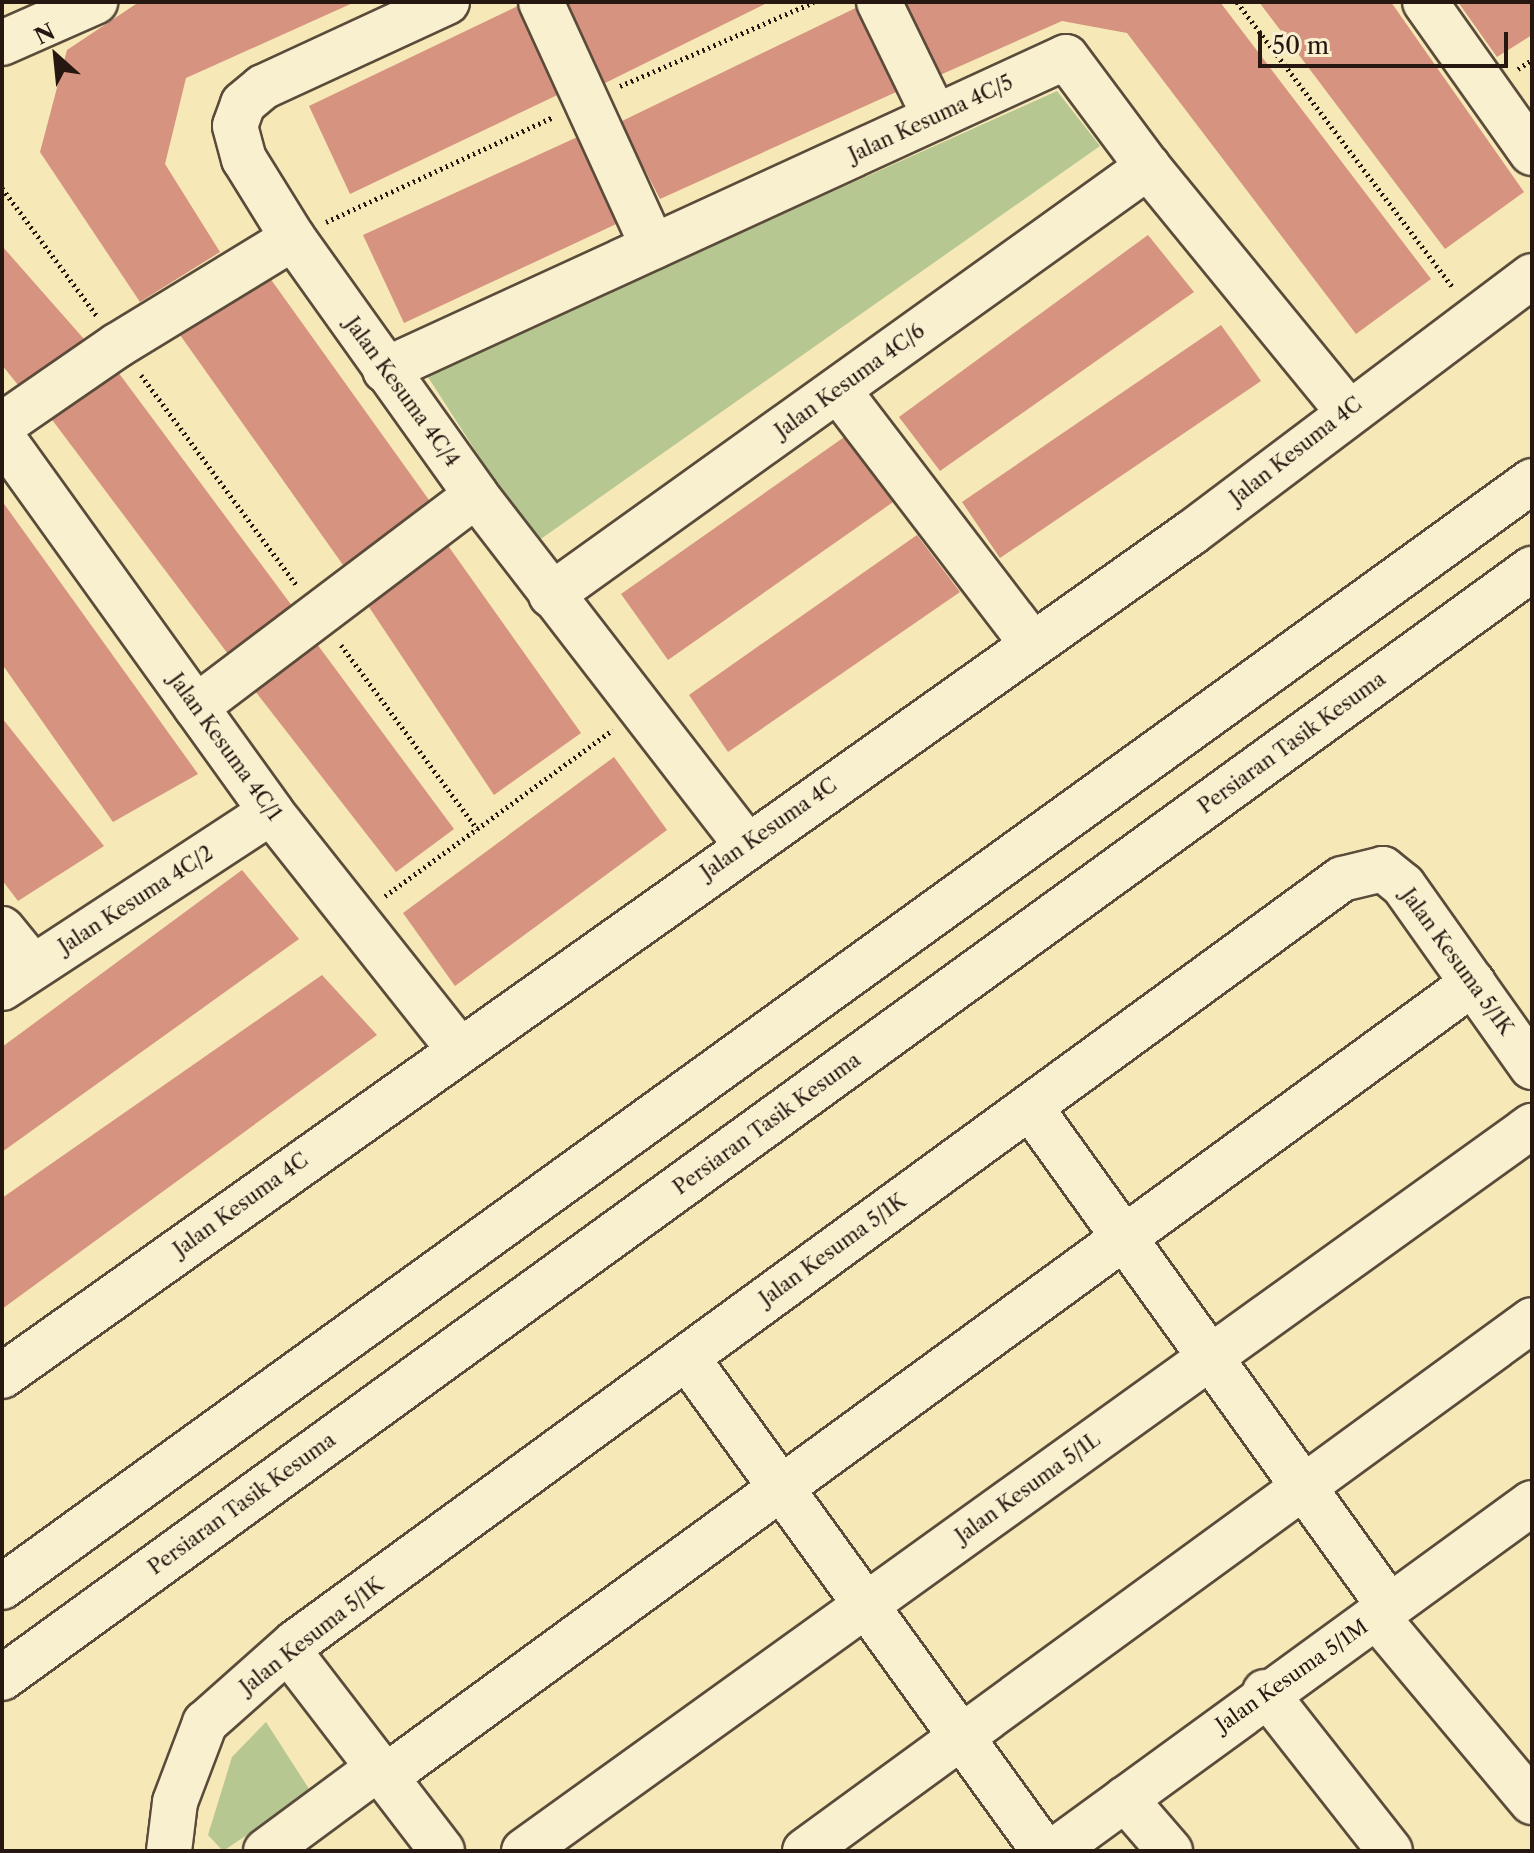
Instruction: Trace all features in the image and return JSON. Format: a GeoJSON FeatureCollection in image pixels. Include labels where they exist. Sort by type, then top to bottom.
{"type":"FeatureCollection","features":[{"type":"Feature","properties":{"kind":"street"},"geometry":{"type":"LineString","coordinates":[[2,43],[95,2]]}},
{"type":"Feature","properties":{"kind":"street","name":"Jalan Kesuma 4C/4"},"geometry":{"type":"LineString","coordinates":[[447,2],[263,87],[243,104],[235,126],[244,159],[293,238],[476,495],[746,844]]}},
{"type":"Feature","properties":{"kind":"street"},"geometry":{"type":"LineString","coordinates":[[541,2],[653,247]]}},
{"type":"Feature","properties":{"kind":"street"},"geometry":{"type":"LineString","coordinates":[[879,2],[935,117]]}},
{"type":"Feature","properties":{"kind":"street"},"geometry":{"type":"LineString","coordinates":[[1425,2],[1532,153]]}},
{"type":"Feature","properties":{"kind":"street","name":"Jalan Kesuma 4C/5"},"geometry":{"type":"LineString","coordinates":[[385,370],[1066,57],[1148,167],[1347,410]]}},
{"type":"Feature","properties":{"kind":"street","name":"Jalan Kesuma 4C/6"},"geometry":{"type":"LineString","coordinates":[[551,595],[1148,167]]}},
{"type":"Feature","properties":{"kind":"street"},"geometry":{"type":"LineString","coordinates":[[2,425],[118,345],[293,238]]}},
{"type":"Feature","properties":{"kind":"street","name":"Jalan Kesuma 4C"},"geometry":{"type":"LineString","coordinates":[[2,1376],[746,844],[1191,533],[1347,410],[1532,276]]}},
{"type":"Feature","properties":{"kind":"street"},"geometry":{"type":"LineString","coordinates":[[838,390],[1032,644]]}},
{"type":"Feature","properties":{"kind":"street","name":"Jalan Kesuma 4C/1"},"geometry":{"type":"LineString","coordinates":[[2,437],[271,812],[459,1049]]}},
{"type":"Feature","properties":{"kind":"street"},"geometry":{"type":"LineString","coordinates":[[2,1587],[1532,481]]}},
{"type":"Feature","properties":{"kind":"street"},"geometry":{"type":"LineString","coordinates":[[196,707],[476,495]]}},
{"type":"Feature","properties":{"kind":"street","name":"Persiaran Tasik Kesuma"},"geometry":{"type":"LineString","coordinates":[[2,1678],[1532,569]]}},
{"type":"Feature","properties":{"kind":"street","name":"Jalan Kesuma 4C/2"},"geometry":{"type":"LineString","coordinates":[[18,978],[271,812]]}},
{"type":"Feature","properties":{"kind":"street","name":"Jalan Kesuma 5/1K"},"geometry":{"type":"LineString","coordinates":[[169,1851],[175,1802],[205,1723],[288,1650],[1342,879],[1383,869],[1403,885],[1532,1067]]}},
{"type":"Feature","properties":{"kind":"street"},"geometry":{"type":"LineString","coordinates":[[2,929],[18,978]]}},
{"type":"Feature","properties":{"kind":"street"},"geometry":{"type":"LineString","coordinates":[[266,1851],[780,1488],[1473,983]]}},
{"type":"Feature","properties":{"kind":"street"},"geometry":{"type":"LineString","coordinates":[[1030,1107],[1305,1488],[1383,1612],[1532,1802]]}},
{"type":"Feature","properties":{"kind":"street","name":"Jalan Kesuma 5/1L"},"geometry":{"type":"LineString","coordinates":[[524,1851],[1532,1126]]}},
{"type":"Feature","properties":{"kind":"street"},"geometry":{"type":"LineString","coordinates":[[805,1851],[1532,1320]]}},
{"type":"Feature","properties":{"kind":"street"},"geometry":{"type":"LineString","coordinates":[[687,1358],[1044,1851]]}},
{"type":"Feature","properties":{"kind":"street","name":"Jalan Kesuma 5/1M"},"geometry":{"type":"LineString","coordinates":[[1054,1851],[1265,1692],[1383,1612],[1532,1503]]}},
{"type":"Feature","properties":{"kind":"street"},"geometry":{"type":"LineString","coordinates":[[288,1650],[442,1851]]}},
{"type":"Feature","properties":{"kind":"street"},"geometry":{"type":"LineString","coordinates":[[1265,1692],[1390,1851]]}},
{"type":"Feature","properties":{"kind":"street"},"geometry":{"type":"LineString","coordinates":[[1125,1799],[1170,1851]]}},
{"type":"Feature","properties":{"kind":"path"},"geometry":{"type":"LineString","coordinates":[[1237,2],[1475,318]]}},
{"type":"Feature","properties":{"kind":"path"},"geometry":{"type":"LineString","coordinates":[[2,188],[477,829]]}},
{"type":"Feature","properties":{"kind":"path"},"geometry":{"type":"LineString","coordinates":[[355,918],[640,710]]}},
{"type":"Feature","properties":{"kind":"green space"},"geometry":{"type":"Polygon","coordinates":[[[1057,91],[1100,146],[535,543],[426,374],[1057,91]]]}},
{"type":"Feature","properties":{"kind":"green space"},"geometry":{"type":"Polygon","coordinates":[[[266,1722],[311,1792],[223,1851],[208,1835],[232,1757],[266,1722]]]}},
{"type":"Feature","properties":{"kind":"building"},"geometry":{"type":"Polygon","coordinates":[[[139,2],[355,2],[186,78],[165,164],[220,252],[140,302],[40,152],[67,50],[139,2]]]}},
{"type":"Feature","properties":{"kind":"building"},"geometry":{"type":"Polygon","coordinates":[[[526,2],[570,89],[350,194],[309,106],[526,2]]]}},
{"type":"Feature","properties":{"kind":"building"},"geometry":{"type":"Polygon","coordinates":[[[565,2],[769,2],[601,85],[565,2]]]}},
{"type":"Feature","properties":{"kind":"building"},"geometry":{"type":"Polygon","coordinates":[[[900,2],[1220,2],[1431,279],[1356,334],[1127,33],[1062,21],[940,75],[900,2]]]}},
{"type":"Feature","properties":{"kind":"building"},"geometry":{"type":"Polygon","coordinates":[[[1259,2],[1391,2],[1524,192],[1445,249],[1259,2]]]}},
{"type":"Feature","properties":{"kind":"building"},"geometry":{"type":"Polygon","coordinates":[[[1458,2],[1532,2],[1532,35],[1497,57],[1458,2]]]}},
{"type":"Feature","properties":{"kind":"building"},"geometry":{"type":"Polygon","coordinates":[[[866,3],[905,88],[660,199],[620,122],[866,3]]]}},
{"type":"Feature","properties":{"kind":"building"},"geometry":{"type":"Polygon","coordinates":[[[584,134],[627,219],[404,323],[363,235],[584,134]]]}},
{"type":"Feature","properties":{"kind":"building"},"geometry":{"type":"Polygon","coordinates":[[[1148,235],[1194,292],[940,471],[899,417],[1148,235]]]}},
{"type":"Feature","properties":{"kind":"building"},"geometry":{"type":"Polygon","coordinates":[[[2,246],[91,347],[22,390],[2,365],[2,246]]]}},
{"type":"Feature","properties":{"kind":"building"},"geometry":{"type":"Polygon","coordinates":[[[262,267],[434,507],[343,565],[173,325],[262,267]]]}},
{"type":"Feature","properties":{"kind":"building"},"geometry":{"type":"Polygon","coordinates":[[[1221,325],[1261,381],[1000,558],[962,502],[1221,325]]]}},
{"type":"Feature","properties":{"kind":"building"},"geometry":{"type":"Polygon","coordinates":[[[115,368],[298,614],[231,658],[47,413],[115,368]]]}},
{"type":"Feature","properties":{"kind":"building"},"geometry":{"type":"Polygon","coordinates":[[[850,433],[896,500],[668,660],[621,594],[850,433]]]}},
{"type":"Feature","properties":{"kind":"building"},"geometry":{"type":"Polygon","coordinates":[[[2,501],[198,774],[113,822],[2,664],[2,501]]]}},
{"type":"Feature","properties":{"kind":"building"},"geometry":{"type":"Polygon","coordinates":[[[917,535],[960,592],[728,752],[689,695],[917,535]]]}},
{"type":"Feature","properties":{"kind":"building"},"geometry":{"type":"Polygon","coordinates":[[[444,540],[581,733],[494,795],[363,598],[444,540]]]}},
{"type":"Feature","properties":{"kind":"building"},"geometry":{"type":"Polygon","coordinates":[[[314,640],[454,829],[396,872],[251,686],[314,640]]]}},
{"type":"Feature","properties":{"kind":"building"},"geometry":{"type":"Polygon","coordinates":[[[2,718],[104,846],[18,901],[2,880],[2,718]]]}},
{"type":"Feature","properties":{"kind":"building"},"geometry":{"type":"Polygon","coordinates":[[[614,757],[667,830],[455,986],[403,913],[614,757]]]}},
{"type":"Feature","properties":{"kind":"building"},"geometry":{"type":"Polygon","coordinates":[[[242,870],[299,939],[2,1152],[2,1047],[242,870]]]}},
{"type":"Feature","properties":{"kind":"building"},"geometry":{"type":"Polygon","coordinates":[[[322,975],[377,1035],[2,1309],[2,1198],[322,975]]]}}]}
